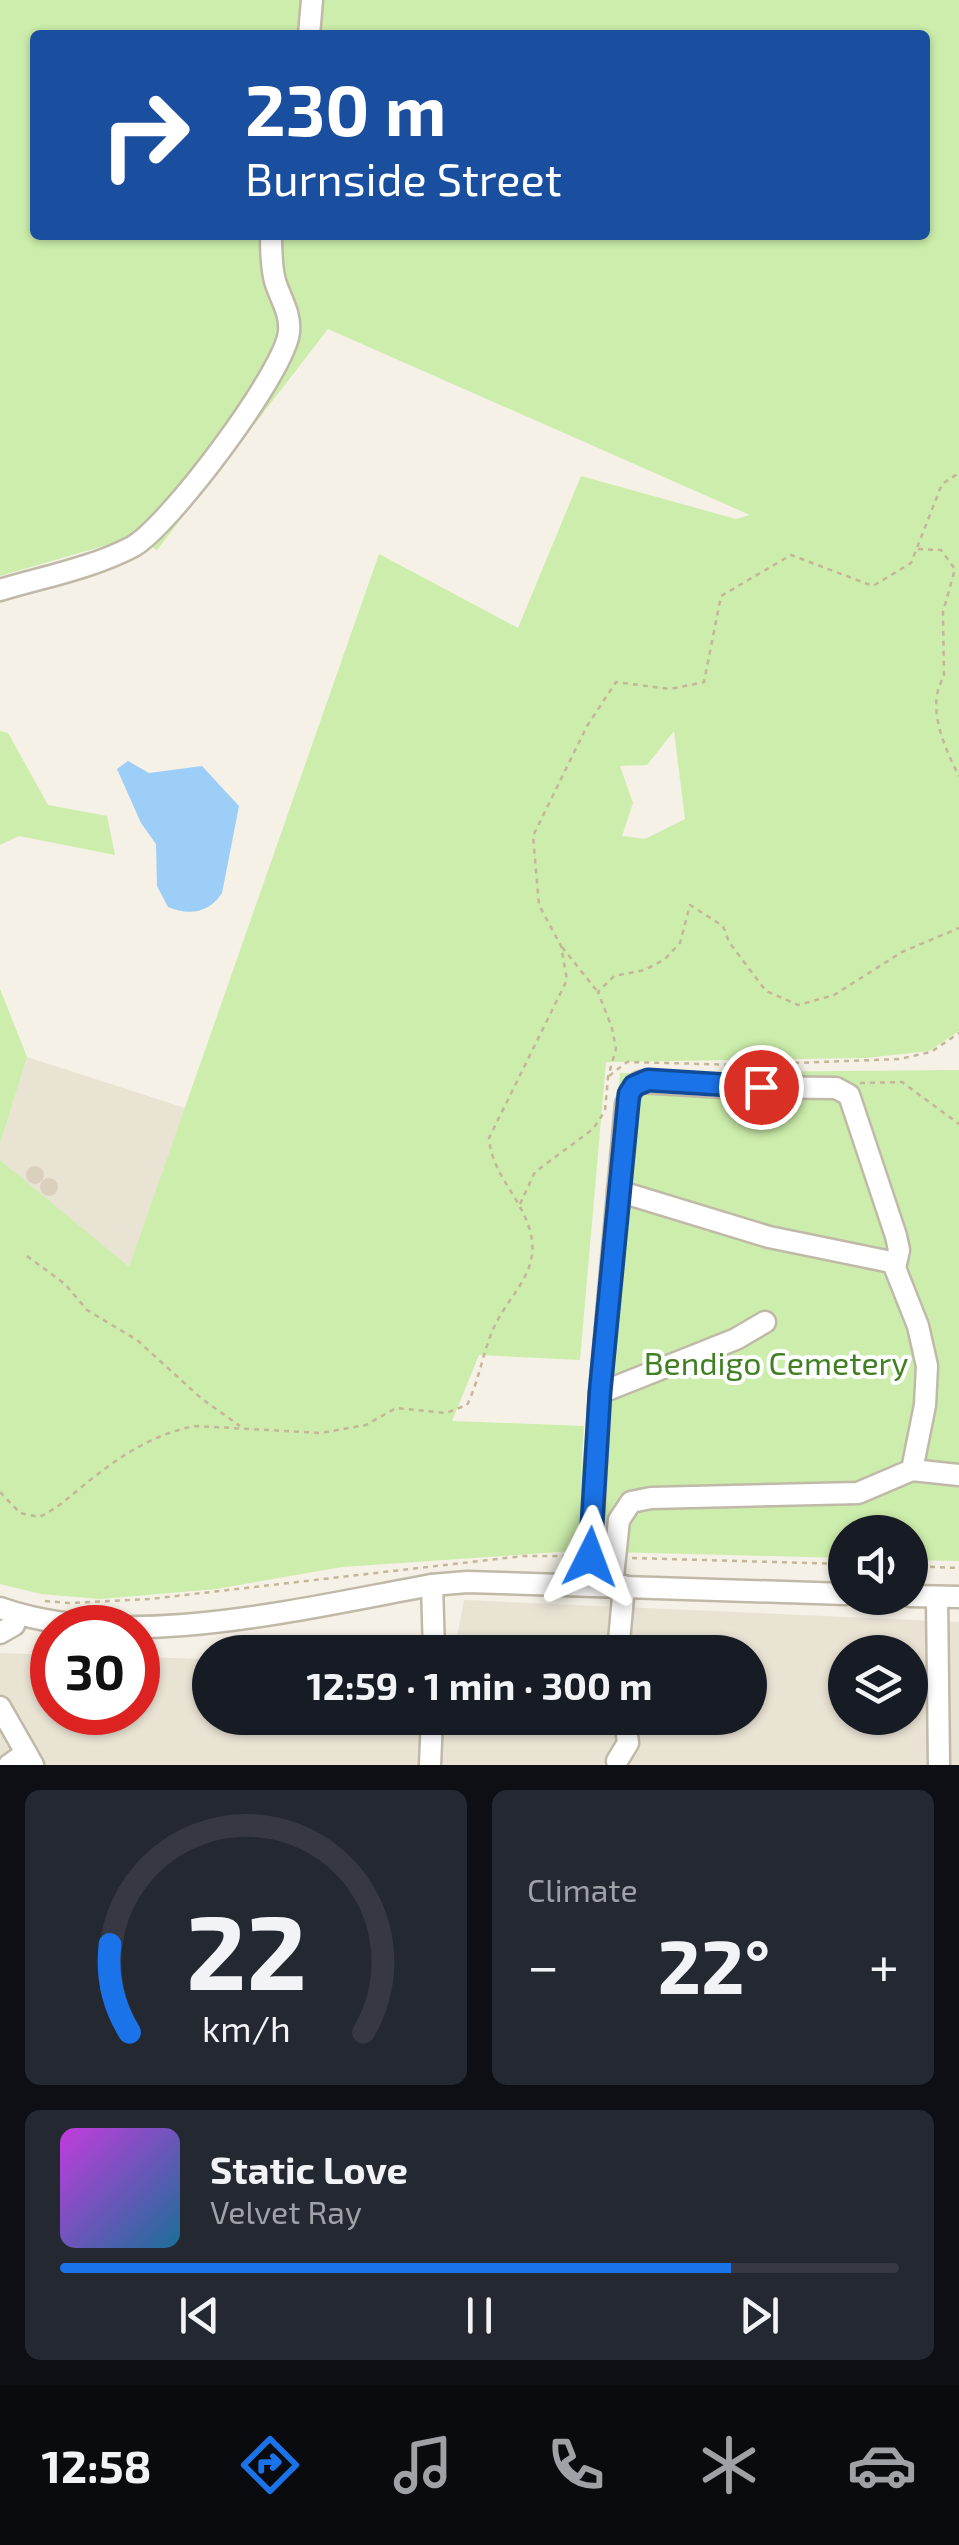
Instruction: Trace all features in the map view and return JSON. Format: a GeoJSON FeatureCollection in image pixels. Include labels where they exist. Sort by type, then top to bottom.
{"type":"FeatureCollection","features":[{"type":"Feature","properties":{"kind":"street"},"geometry":{"type":"LineString","coordinates":[[309,30],[312,0]]}},
{"type":"Feature","properties":{"kind":"street"},"geometry":{"type":"LineString","coordinates":[[0,590],[119,553],[142,541],[202,471],[266,385],[286,349],[288,315],[275,280],[271,240]]}},
{"type":"Feature","properties":{"kind":"street"},"geometry":{"type":"LineString","coordinates":[[588,1585],[600,1392],[626,1104],[640,1082],[844,1090],[853,1104],[896,1236],[896,1263],[925,1349],[925,1404],[912,1470]]}},
{"type":"Feature","properties":{"kind":"street"},"geometry":{"type":"LineString","coordinates":[[618,1191],[769,1238],[896,1263]]}},
{"type":"Feature","properties":{"kind":"street"},"geometry":{"type":"LineString","coordinates":[[600,1392],[736,1340],[765,1322]]}},
{"type":"Feature","properties":{"kind":"street"},"geometry":{"type":"LineString","coordinates":[[618,1635],[618,1520],[631,1502],[651,1498],[858,1493],[912,1470],[959,1475]]}},
{"type":"Feature","properties":{"kind":"street"},"geometry":{"type":"LineString","coordinates":[[3,1622],[138,1626],[208,1623],[467,1582],[828,1593]]}},
{"type":"Feature","properties":{"kind":"street"},"geometry":{"type":"LineString","coordinates":[[432,1585],[433,1635]]}},
{"type":"Feature","properties":{"kind":"street"},"geometry":{"type":"LineString","coordinates":[[928,1597],[959,1598]]}},
{"type":"Feature","properties":{"kind":"street"},"geometry":{"type":"LineString","coordinates":[[937,1597],[940,1765]]}},
{"type":"Feature","properties":{"kind":"street"},"geometry":{"type":"LineString","coordinates":[[0,1707],[23,1761]]}},
{"type":"Feature","properties":{"kind":"street"},"geometry":{"type":"LineString","coordinates":[[430,1765],[431,1735]]}},
{"type":"Feature","properties":{"kind":"street"},"geometry":{"type":"LineString","coordinates":[[618,1761],[628,1743],[627,1735]]}},
{"type":"Feature","properties":{"kind":"path"},"geometry":{"type":"LineString","coordinates":[[519,1206],[534,1172],[593,1129],[604,1110],[616,1050],[598,992],[561,946],[539,905],[533,836],[587,726],[616,682],[670,689],[704,682],[721,596],[791,555],[873,586],[910,563],[942,484],[959,472]]}},
{"type":"Feature","properties":{"kind":"path"},"geometry":{"type":"LineString","coordinates":[[916,548],[941,550],[954,568],[943,612],[944,676],[938,686],[936,708],[959,776]]}},
{"type":"Feature","properties":{"kind":"path"},"geometry":{"type":"LineString","coordinates":[[598,992],[614,976],[645,970],[665,958],[680,943],[690,905],[722,926],[729,942],[766,991],[798,1005],[834,994],[902,952],[959,928]]}},
{"type":"Feature","properties":{"kind":"path"},"geometry":{"type":"LineString","coordinates":[[0,1492],[20,1513],[39,1517],[122,1456],[169,1432],[196,1426],[321,1433],[366,1424],[396,1408],[446,1412],[467,1404],[495,1325],[530,1267],[530,1229],[495,1165],[489,1138],[567,980],[561,946]]}},
{"type":"Feature","properties":{"kind":"path"},"geometry":{"type":"LineString","coordinates":[[608,1077],[626,1062],[742,1065],[899,1059],[931,1052],[959,1034]]}},
{"type":"Feature","properties":{"kind":"path"},"geometry":{"type":"LineString","coordinates":[[844,1090],[859,1083],[902,1082],[959,1124]]}},
{"type":"Feature","properties":{"kind":"path"},"geometry":{"type":"LineString","coordinates":[[28,1256],[65,1284],[87,1310],[137,1340],[202,1399],[242,1428]]}},
{"type":"Feature","properties":{"kind":"path"},"geometry":{"type":"LineString","coordinates":[[928,1567],[959,1568]]}},
{"type":"Feature","properties":{"kind":"shaded area"},"geometry":{"type":"Polygon","coordinates":[[[27,1057],[185,1108],[129,1268],[0,1160],[0,1144],[27,1057]]]}},
{"type":"Feature","properties":{"kind":"shaded area"},"geometry":{"type":"Polygon","coordinates":[[[464,1600],[959,1622],[959,1765],[0,1765],[0,1653],[30,1654],[30,1735],[160,1735],[160,1658],[192,1658],[192,1735],[767,1735],[767,1635],[457,1635],[464,1600]]]}},
{"type":"Feature","properties":{"kind":"green space","name":"Bendigo Cemetery"},"geometry":{"type":"Polygon","coordinates":[[[0,0],[959,0],[959,1031],[929,1051],[866,1058],[606,1062],[580,1360],[479,1355],[452,1421],[584,1426],[580,1487],[620,1073],[959,1070],[959,1561],[928,1560],[928,1515],[828,1515],[828,1558],[574,1551],[342,1567],[216,1589],[101,1599],[41,1594],[0,1584],[0,1160],[129,1267],[379,554],[518,628],[581,476],[736,519],[750,515],[328,329],[157,550],[134,537],[0,576],[0,0]],[[674,731],[647,765],[620,766],[633,803],[622,836],[645,839],[685,819],[674,731]]]}},
{"type":"Feature","properties":{"kind":"green space"},"geometry":{"type":"Polygon","coordinates":[[[0,731],[8,733],[48,805],[107,816],[115,855],[19,836],[0,845],[0,731]]]}},
{"type":"Feature","properties":{"kind":"green space"},"geometry":{"type":"Polygon","coordinates":[[[0,989],[27,1057],[0,1144],[0,989]]]}},
{"type":"Feature","properties":{"kind":"water"},"geometry":{"type":"Polygon","coordinates":[[[128,761],[149,773],[202,766],[239,806],[222,893],[205,909],[191,912],[168,907],[157,886],[156,844],[141,823],[117,769],[128,761]]]}},
{"type":"Feature","properties":{"kind":"building"},"geometry":{"type":"Polygon","coordinates":[[[35,1166],[44,1175],[35,1184],[26,1175],[35,1166]]]}},
{"type":"Feature","properties":{"kind":"building"},"geometry":{"type":"Polygon","coordinates":[[[49,1178],[58,1187],[49,1196],[40,1187],[49,1178]]]}},
{"type":"Feature","properties":{"kind":"route"},"geometry":{"type":"LineString","coordinates":[[590,1557],[600,1392],[629,1094],[634,1086],[648,1080],[761,1087]]}}]}
